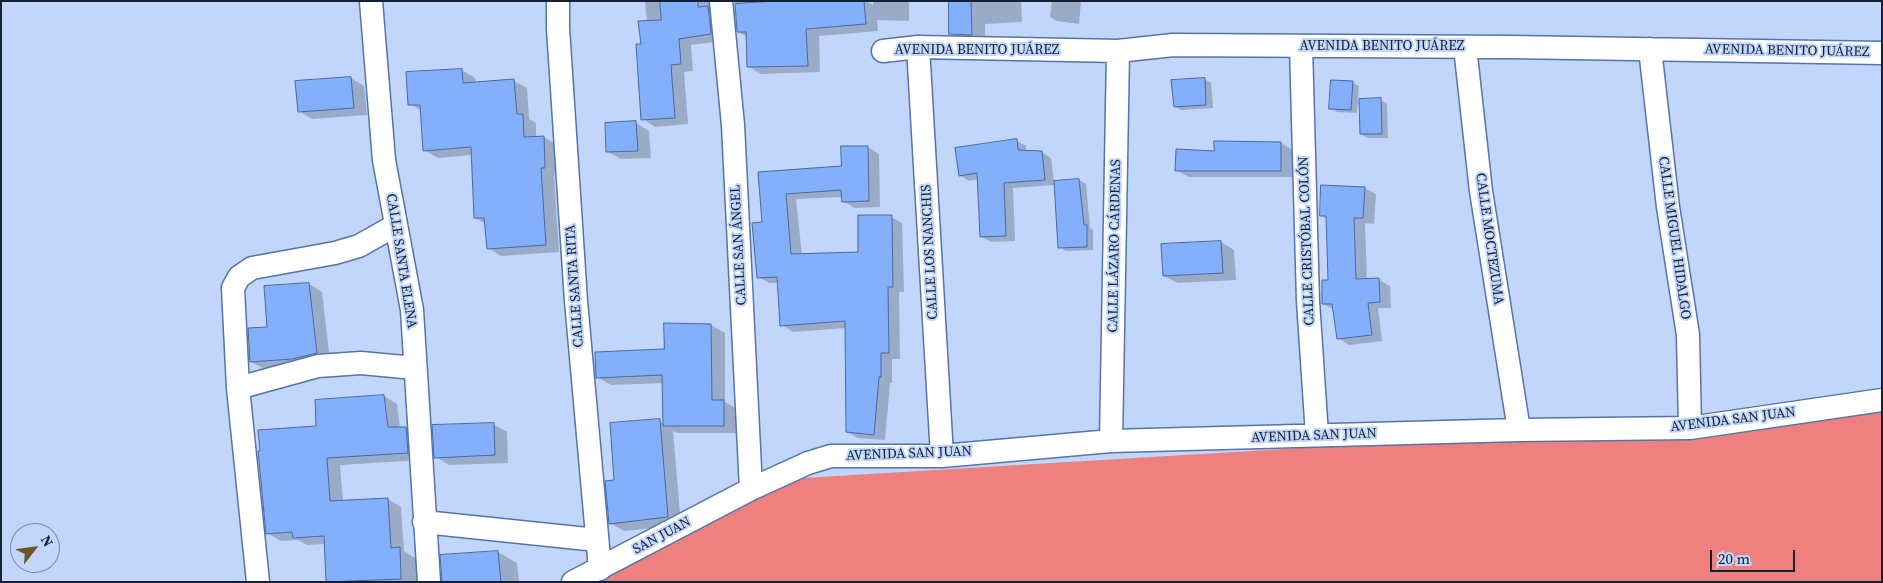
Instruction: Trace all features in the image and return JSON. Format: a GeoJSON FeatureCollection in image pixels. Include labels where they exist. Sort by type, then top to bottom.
{"type":"FeatureCollection","features":[{"type":"Feature","properties":{"kind":"street","name":"CALLE SANTA ELENA"},"geometry":{"type":"LineString","coordinates":[[371,1],[384,160],[412,310],[429,582]]}},
{"type":"Feature","properties":{"kind":"street","name":"CALLE SANTA RITA"},"geometry":{"type":"LineString","coordinates":[[558,1],[558,28],[575,292],[600,569]]}},
{"type":"Feature","properties":{"kind":"street","name":"CALLE SAN ÁNGEL"},"geometry":{"type":"LineString","coordinates":[[721,1],[733,125],[751,489]]}},
{"type":"Feature","properties":{"kind":"street","name":"AVENIDA BENITO JUÁREZ"},"geometry":{"type":"LineString","coordinates":[[883,51],[918,48],[1118,51],[1173,45],[1882,53]]}},
{"type":"Feature","properties":{"kind":"street","name":"CALLE CRISTÓBAL COLÓN"},"geometry":{"type":"LineString","coordinates":[[1301,46],[1308,301],[1317,435]]}},
{"type":"Feature","properties":{"kind":"street","name":"CALLE MOCTEZUMA"},"geometry":{"type":"LineString","coordinates":[[1465,47],[1481,191],[1519,430]]}},
{"type":"Feature","properties":{"kind":"street","name":"CALLE LOS NANCHIS"},"geometry":{"type":"LineString","coordinates":[[918,48],[942,456]]}},
{"type":"Feature","properties":{"kind":"street","name":"CALLE MIGUEL HIDALGO"},"geometry":{"type":"LineString","coordinates":[[1650,49],[1668,208],[1688,334],[1690,428]]}},
{"type":"Feature","properties":{"kind":"street","name":"CALLE LÁZARO CÁRDENAS"},"geometry":{"type":"LineString","coordinates":[[1111,441],[1118,51]]}},
{"type":"Feature","properties":{"kind":"street"},"geometry":{"type":"LineString","coordinates":[[258,582],[238,388],[232,288],[239,277],[252,268],[335,253],[359,246],[396,225]]}},
{"type":"Feature","properties":{"kind":"street"},"geometry":{"type":"LineString","coordinates":[[238,388],[318,366],[362,363],[415,368]]}},
{"type":"Feature","properties":{"kind":"street","name":"AVENIDA SAN JUAN"},"geometry":{"type":"LineString","coordinates":[[751,489],[808,463],[831,456],[942,456],[1111,441],[1519,430],[1690,428],[1882,400]]}},
{"type":"Feature","properties":{"kind":"street","name":"SAN JUAN"},"geometry":{"type":"LineString","coordinates":[[573,582],[751,489]]}},
{"type":"Feature","properties":{"kind":"street"},"geometry":{"type":"LineString","coordinates":[[424,522],[597,540]]}},
{"type":"Feature","properties":{"kind":"shaded area"},"geometry":{"type":"Polygon","coordinates":[[[1882,413],[1882,582],[568,582],[803,478],[1882,413]]]}},
{"type":"Feature","properties":{"kind":"building"},"geometry":{"type":"Polygon","coordinates":[[[660,1],[698,1],[698,7],[708,6],[711,34],[679,39],[681,64],[671,65],[675,118],[641,120],[636,44],[641,44],[638,21],[661,20],[660,1]]]}},
{"type":"Feature","properties":{"kind":"building"},"geometry":{"type":"Polygon","coordinates":[[[775,1],[864,1],[866,24],[806,29],[808,66],[747,67],[746,32],[737,32],[735,4],[775,1]]]}},
{"type":"Feature","properties":{"kind":"building"},"geometry":{"type":"Polygon","coordinates":[[[949,1],[971,1],[972,35],[949,34],[949,1]]]}},
{"type":"Feature","properties":{"kind":"building"},"geometry":{"type":"Polygon","coordinates":[[[462,69],[463,83],[514,79],[517,114],[523,114],[524,137],[544,136],[545,168],[541,168],[546,245],[487,249],[484,218],[474,218],[471,147],[423,151],[420,105],[408,105],[406,72],[462,69]]]}},
{"type":"Feature","properties":{"kind":"building"},"geometry":{"type":"Polygon","coordinates":[[[351,77],[354,108],[298,112],[295,81],[351,77]]]}},
{"type":"Feature","properties":{"kind":"building"},"geometry":{"type":"Polygon","coordinates":[[[1205,78],[1206,105],[1174,107],[1171,80],[1205,78]]]}},
{"type":"Feature","properties":{"kind":"building"},"geometry":{"type":"Polygon","coordinates":[[[1331,80],[1353,81],[1351,110],[1329,109],[1331,80]]]}},
{"type":"Feature","properties":{"kind":"building"},"geometry":{"type":"Polygon","coordinates":[[[1381,98],[1382,134],[1360,134],[1359,99],[1381,98]]]}},
{"type":"Feature","properties":{"kind":"building"},"geometry":{"type":"Polygon","coordinates":[[[636,121],[638,151],[606,152],[605,123],[636,121]]]}},
{"type":"Feature","properties":{"kind":"building"},"geometry":{"type":"Polygon","coordinates":[[[1017,139],[1018,150],[1042,151],[1045,180],[1004,183],[1006,236],[980,237],[977,173],[959,176],[955,148],[1017,139]]]}},
{"type":"Feature","properties":{"kind":"building"},"geometry":{"type":"Polygon","coordinates":[[[1214,141],[1281,142],[1281,171],[1175,171],[1176,149],[1214,151],[1214,141]]]}},
{"type":"Feature","properties":{"kind":"building"},"geometry":{"type":"Polygon","coordinates":[[[841,146],[868,146],[869,201],[842,202],[841,190],[786,194],[791,254],[858,252],[858,215],[892,215],[893,287],[888,287],[889,353],[881,353],[881,377],[879,377],[874,435],[846,432],[845,321],[780,326],[777,277],[757,278],[752,223],[762,222],[758,172],[841,166],[841,146]]]}},
{"type":"Feature","properties":{"kind":"building"},"geometry":{"type":"Polygon","coordinates":[[[1079,179],[1084,225],[1087,225],[1087,247],[1058,248],[1054,181],[1079,179]]]}},
{"type":"Feature","properties":{"kind":"building"},"geometry":{"type":"Polygon","coordinates":[[[1321,185],[1365,187],[1363,218],[1354,218],[1356,279],[1379,278],[1380,302],[1368,303],[1372,335],[1337,339],[1332,304],[1322,304],[1322,280],[1328,280],[1326,216],[1320,216],[1321,185]]]}},
{"type":"Feature","properties":{"kind":"building"},"geometry":{"type":"Polygon","coordinates":[[[1221,241],[1223,273],[1163,276],[1161,244],[1221,241]]]}},
{"type":"Feature","properties":{"kind":"building"},"geometry":{"type":"Polygon","coordinates":[[[309,283],[317,353],[292,359],[250,362],[248,328],[267,327],[264,286],[309,283]]]}},
{"type":"Feature","properties":{"kind":"building"},"geometry":{"type":"Polygon","coordinates":[[[664,323],[711,324],[712,400],[724,400],[724,426],[663,426],[662,375],[596,378],[595,352],[664,349],[664,323]]]}},
{"type":"Feature","properties":{"kind":"building"},"geometry":{"type":"Polygon","coordinates":[[[384,395],[388,427],[406,427],[408,453],[327,458],[330,501],[388,498],[391,548],[400,547],[401,579],[326,582],[324,536],[293,538],[292,532],[266,534],[258,451],[260,451],[258,430],[316,426],[315,400],[384,395]]]}},
{"type":"Feature","properties":{"kind":"building"},"geometry":{"type":"Polygon","coordinates":[[[660,419],[668,517],[609,524],[605,481],[614,480],[610,423],[660,419]]]}},
{"type":"Feature","properties":{"kind":"building"},"geometry":{"type":"Polygon","coordinates":[[[494,423],[495,455],[434,458],[432,425],[494,423]]]}},
{"type":"Feature","properties":{"kind":"building"},"geometry":{"type":"Polygon","coordinates":[[[498,551],[501,582],[442,582],[440,555],[498,551]]]}}]}
